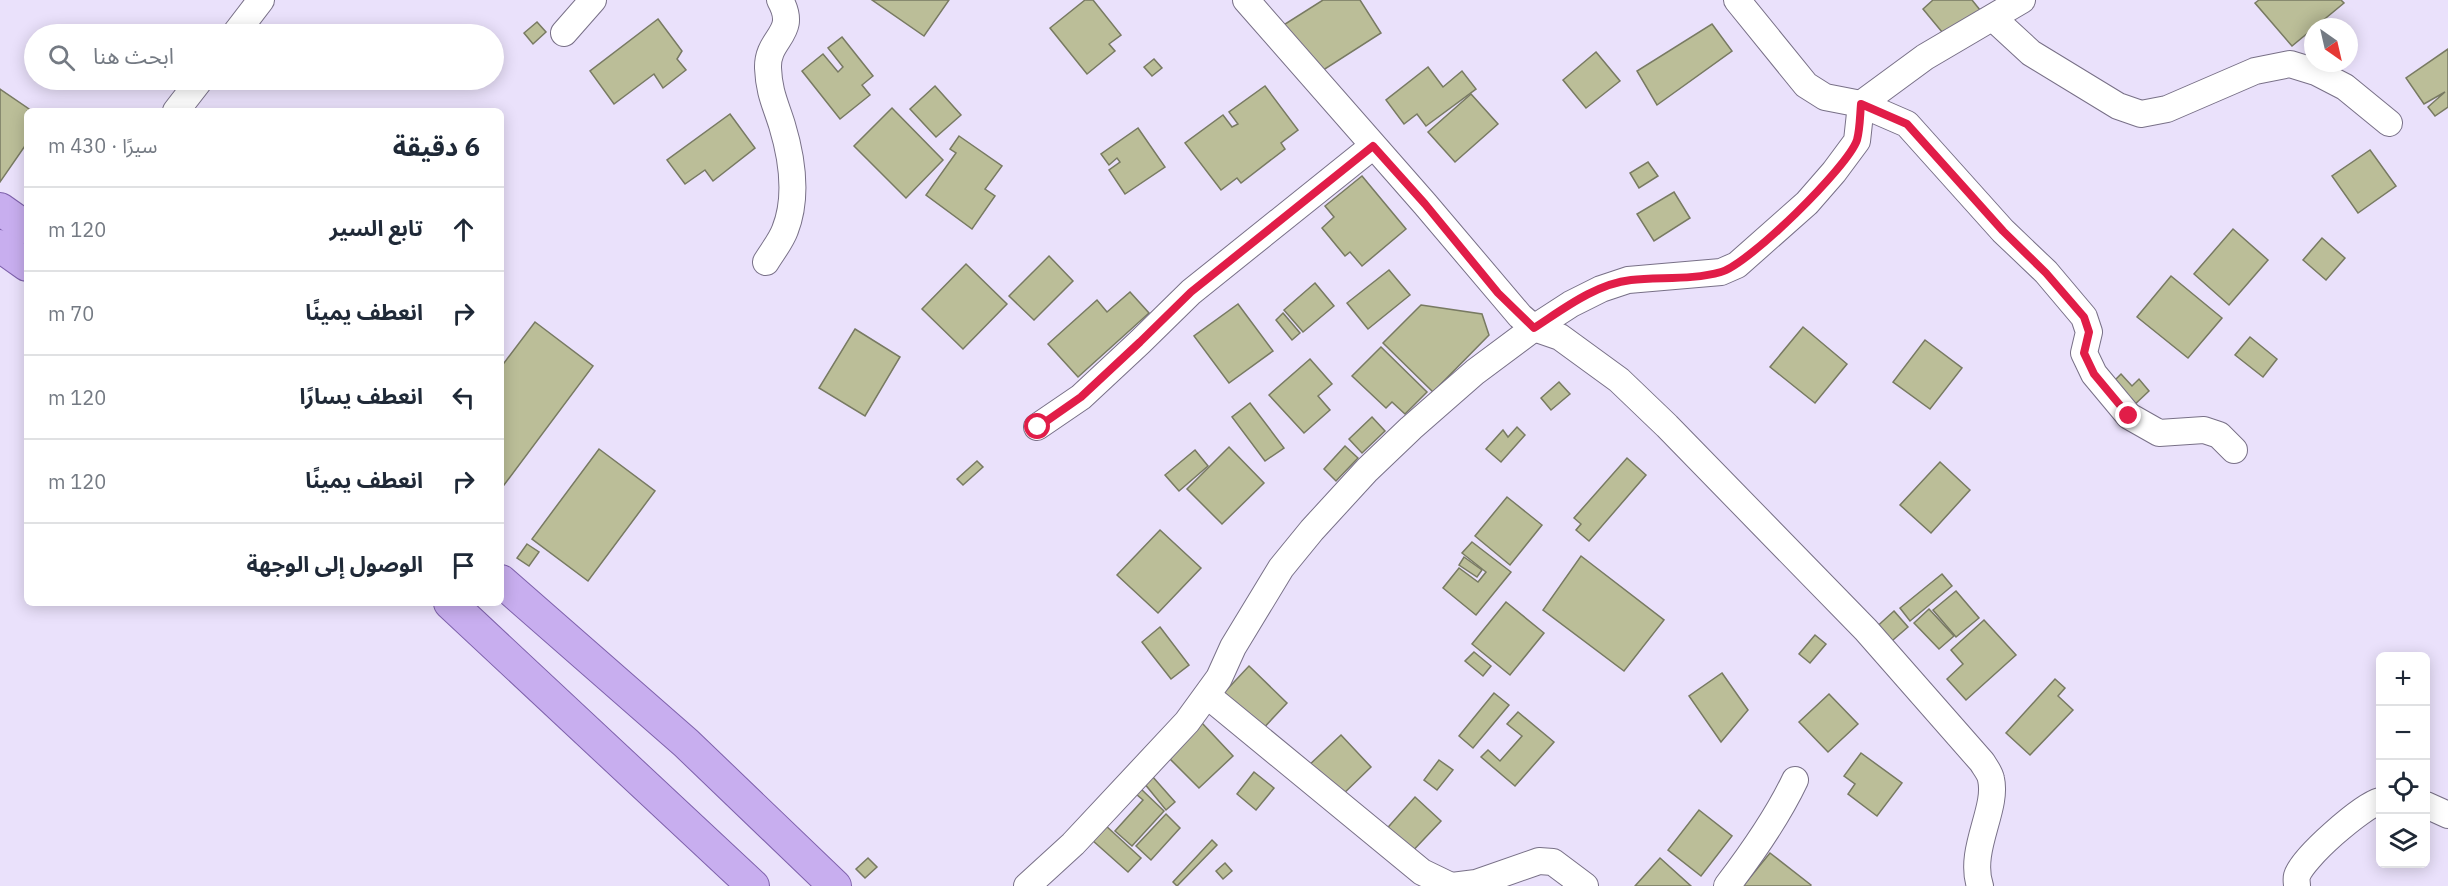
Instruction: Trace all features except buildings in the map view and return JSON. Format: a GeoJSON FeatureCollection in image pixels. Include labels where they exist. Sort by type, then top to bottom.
{"type":"FeatureCollection","features":[{"type":"Feature","properties":{"kind":"main road"},"geometry":{"type":"LineString","coordinates":[[0,209],[24,226]]}},
{"type":"Feature","properties":{"kind":"main road"},"geometry":{"type":"LineString","coordinates":[[0,246],[24,263]]}},
{"type":"Feature","properties":{"kind":"main road"},"geometry":{"type":"LineString","coordinates":[[504,584],[686,742],[835,886]]}},
{"type":"Feature","properties":{"kind":"main road"},"geometry":{"type":"LineString","coordinates":[[453,606],[753,886]]}},
{"type":"Feature","properties":{"kind":"street"},"geometry":{"type":"LineString","coordinates":[[243,24],[261,0]]}},
{"type":"Feature","properties":{"kind":"street"},"geometry":{"type":"LineString","coordinates":[[564,33],[593,0]]}},
{"type":"Feature","properties":{"kind":"street"},"geometry":{"type":"LineString","coordinates":[[766,262],[785,231],[792,202],[789,151],[769,90],[768,60],[786,25],[787,12],[780,0]]}},
{"type":"Feature","properties":{"kind":"street"},"geometry":{"type":"LineString","coordinates":[[1246,0],[1425,204],[1498,293],[1534,328],[1560,337],[1610,374],[1667,426],[1866,630],[1982,762],[1991,779],[1991,798],[1980,844],[1976,874],[1980,886]]}},
{"type":"Feature","properties":{"kind":"street"},"geometry":{"type":"LineString","coordinates":[[1737,0],[1806,85],[1825,97],[1861,104],[1907,124],[2084,317],[2089,332],[2084,353],[2094,374],[2129,416],[2159,433],[2204,430],[2219,435],[2234,450]]}},
{"type":"Feature","properties":{"kind":"street"},"geometry":{"type":"LineString","coordinates":[[1027,886],[1073,844],[1208,696],[1220,678],[1233,647],[1275,577],[1312,530],[1367,470],[1410,428],[1475,372],[1534,328],[1571,304],[1601,289],[1628,280],[1722,272],[1737,265],[1808,203],[1834,172],[1857,141],[1861,104],[1924,57],[2022,0]]}},
{"type":"Feature","properties":{"kind":"street"},"geometry":{"type":"LineString","coordinates":[[1994,18],[2031,54],[2118,106],[2141,114],[2167,109],[2255,71],[2290,64],[2316,72],[2345,87],[2389,123]]}},
{"type":"Feature","properties":{"kind":"street"},"geometry":{"type":"LineString","coordinates":[[178,108],[192,90]]}},
{"type":"Feature","properties":{"kind":"street"},"geometry":{"type":"LineString","coordinates":[[1038,427],[1081,397],[1191,292],[1373,146]]}},
{"type":"Feature","properties":{"kind":"street"},"geometry":{"type":"LineString","coordinates":[[1208,696],[1422,872],[1452,886],[1476,883],[1539,861],[1553,862],[1585,886]]}},
{"type":"Feature","properties":{"kind":"street"},"geometry":{"type":"LineString","coordinates":[[1727,886],[1752,854],[1795,780]]}},
{"type":"Feature","properties":{"kind":"street"},"geometry":{"type":"LineString","coordinates":[[2297,886],[2296,877],[2313,854],[2338,830],[2376,804]]}},
{"type":"Feature","properties":{"kind":"street"},"geometry":{"type":"LineString","coordinates":[[2430,807],[2448,815]]}},
{"type":"Feature","properties":{"kind":"route"},"geometry":{"type":"LineString","coordinates":[[1038,427],[1081,397],[1191,292],[1373,146],[1425,204],[1498,293],[1534,328],[1571,304],[1601,289],[1628,280],[1722,272],[1737,265],[1808,203],[1834,172],[1857,141],[1861,104],[1907,124],[2084,317],[2089,332],[2085,340],[2084,353],[2094,374],[2129,416]]}}]}
